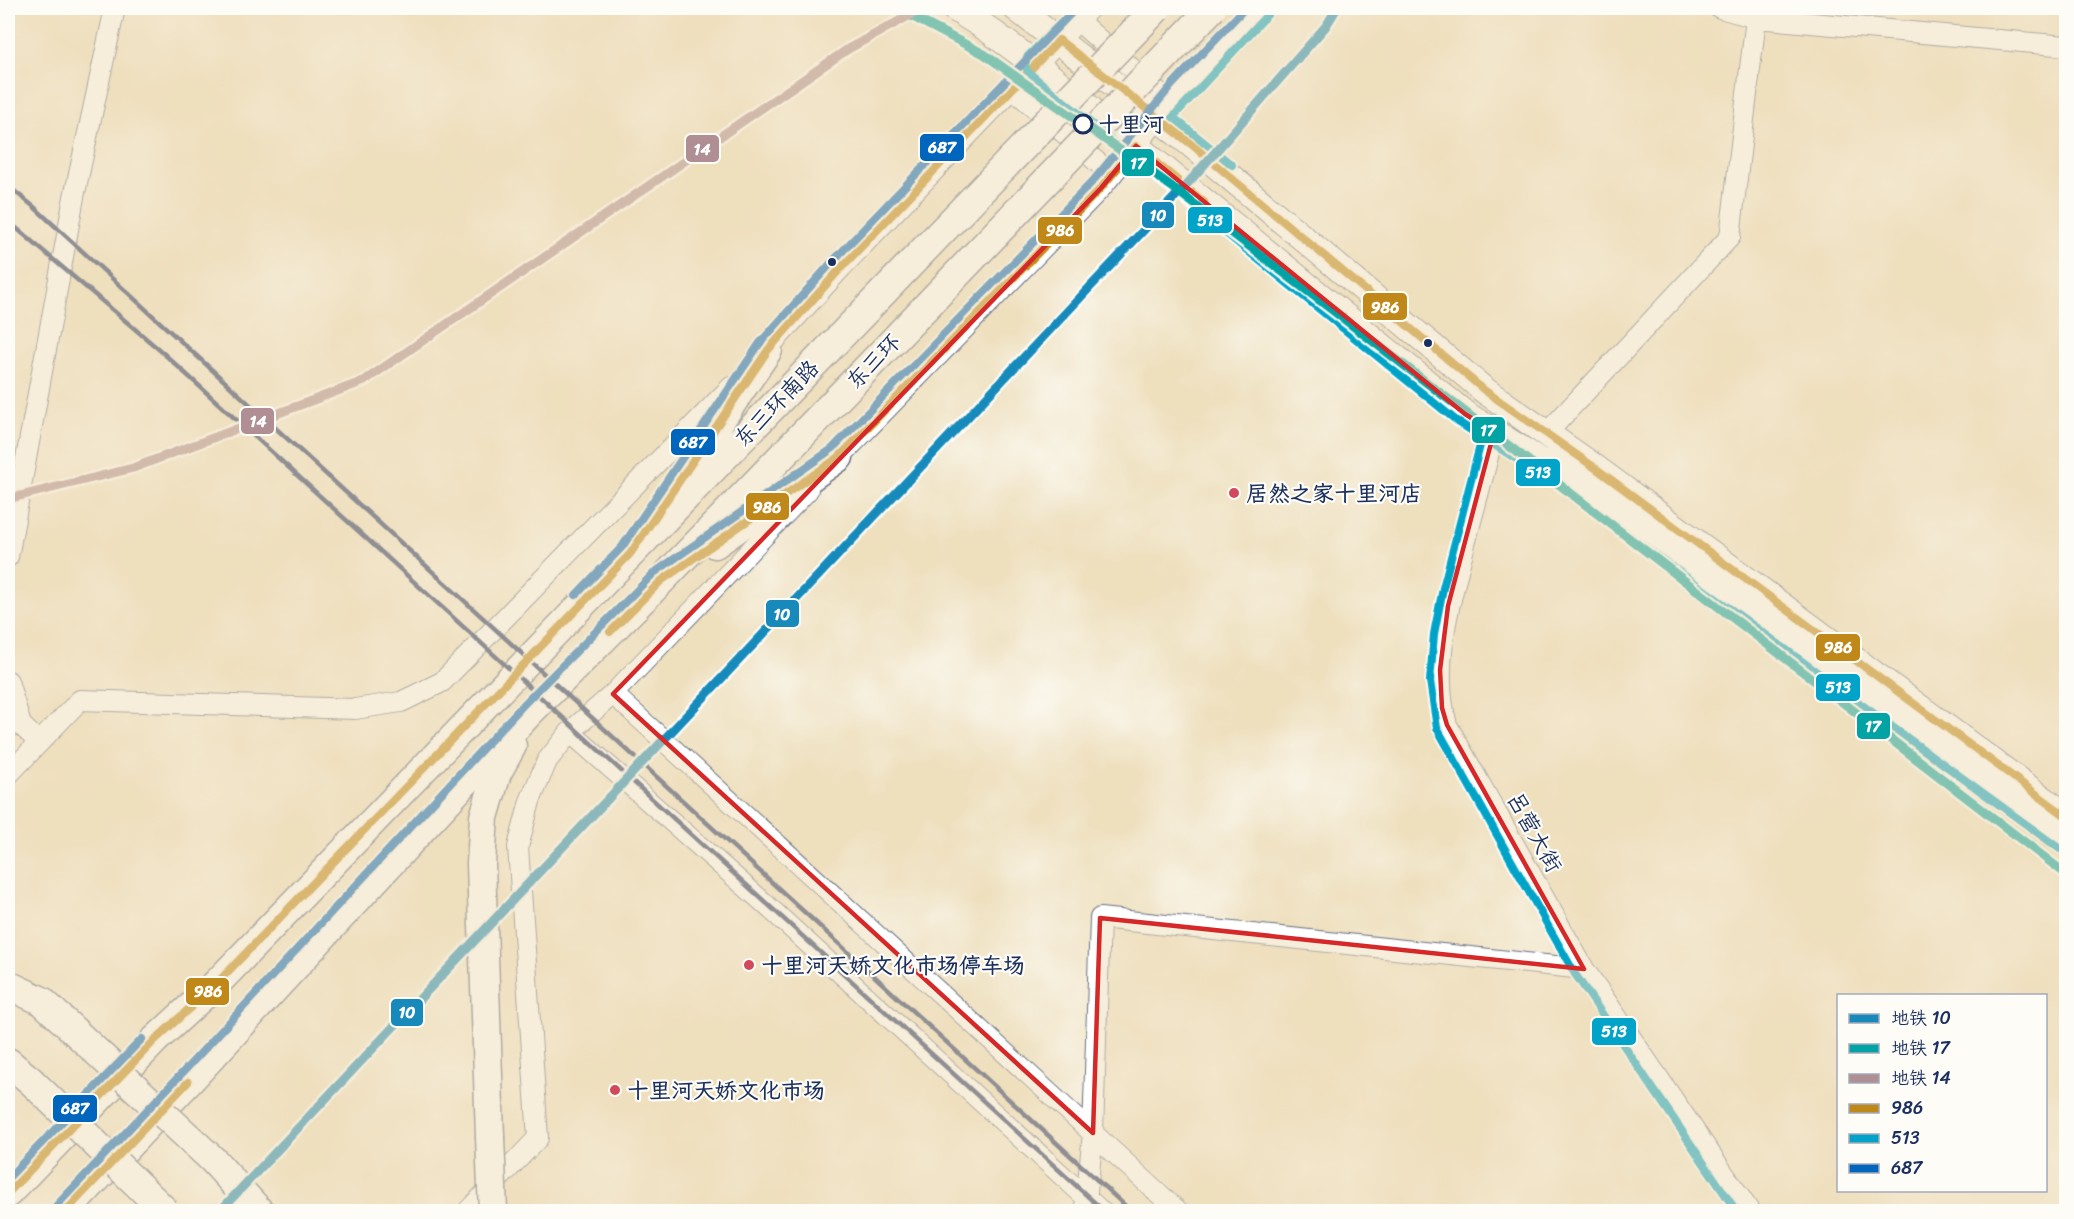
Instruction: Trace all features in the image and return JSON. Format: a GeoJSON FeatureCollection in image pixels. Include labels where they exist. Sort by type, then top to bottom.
{"type":"FeatureCollection","features":[{"type":"Feature","properties":{"kind":"highway","name":"东三环"},"geometry":{"type":"LineString","coordinates":[[867,309],[1157,8]]}},
{"type":"Feature","properties":{"kind":"highway","name":"东三环"},"geometry":{"type":"LineString","coordinates":[[530,712],[662,581],[1212,8]]}},
{"type":"Feature","properties":{"kind":"highway","name":"东三环南路"},"geometry":{"type":"LineString","coordinates":[[32,1166],[155,1040],[217,983],[867,309]]}},
{"type":"Feature","properties":{"kind":"highway"},"geometry":{"type":"LineString","coordinates":[[630,554],[768,350]]}},
{"type":"Feature","properties":{"kind":"highway"},"geometry":{"type":"LineString","coordinates":[[662,581],[839,458]]}},
{"type":"Feature","properties":{"kind":"highway"},"geometry":{"type":"LineString","coordinates":[[493,1212],[481,864],[484,817],[497,773],[530,712]]}},
{"type":"Feature","properties":{"kind":"highway"},"geometry":{"type":"LineString","coordinates":[[73,1202],[209,1060],[530,712]]}},
{"type":"Feature","properties":{"kind":"highway"},"geometry":{"type":"LineString","coordinates":[[8,985],[42,1001],[214,1161],[260,1212]]}},
{"type":"Feature","properties":{"kind":"highway"},"geometry":{"type":"LineString","coordinates":[[8,1062],[31,1081],[166,1212]]}},
{"type":"Feature","properties":{"kind":"highway"},"geometry":{"type":"LineString","coordinates":[[8,1185],[32,1166]]}},
{"type":"Feature","properties":{"kind":"highway"},"geometry":{"type":"LineString","coordinates":[[8,1193],[32,1166]]}},
{"type":"Feature","properties":{"kind":"main road"},"geometry":{"type":"LineString","coordinates":[[954,8],[1035,64],[1465,414],[1581,487],[2067,841]]}},
{"type":"Feature","properties":{"kind":"main road"},"geometry":{"type":"LineString","coordinates":[[1016,8],[1164,111],[1191,144],[1484,390],[1594,467],[2067,816]]}},
{"type":"Feature","properties":{"kind":"street"},"geometry":{"type":"LineString","coordinates":[[8,556],[74,197],[115,8]]}},
{"type":"Feature","properties":{"kind":"street"},"geometry":{"type":"LineString","coordinates":[[467,1212],[538,1138],[518,847],[530,801],[547,761],[570,732],[613,694],[1112,175],[1164,111],[1259,8]]}},
{"type":"Feature","properties":{"kind":"street"},"geometry":{"type":"LineString","coordinates":[[1720,8],[1756,18],[2067,46]]}},
{"type":"Feature","properties":{"kind":"street"},"geometry":{"type":"LineString","coordinates":[[1084,14],[1164,111]]}},
{"type":"Feature","properties":{"kind":"street","name":"东三环南路"},"geometry":{"type":"LineString","coordinates":[[8,776],[80,700],[355,709],[401,702],[442,682],[768,350],[841,268],[1084,14]]}},
{"type":"Feature","properties":{"kind":"street"},"geometry":{"type":"LineString","coordinates":[[1546,434],[1730,237],[1756,18]]}},
{"type":"Feature","properties":{"kind":"street"},"geometry":{"type":"LineString","coordinates":[[1014,89],[1112,175]]}},
{"type":"Feature","properties":{"kind":"street","name":"吕营大街"},"geometry":{"type":"LineString","coordinates":[[1494,432],[1448,606],[1440,670],[1442,708],[1447,724],[1584,969],[1750,1212]]}},
{"type":"Feature","properties":{"kind":"street"},"geometry":{"type":"LineString","coordinates":[[8,681],[21,725],[39,742]]}},
{"type":"Feature","properties":{"kind":"street"},"geometry":{"type":"LineString","coordinates":[[613,694],[1179,1212]]}},
{"type":"Feature","properties":{"kind":"street"},"geometry":{"type":"LineString","coordinates":[[570,732],[763,902],[1085,1204],[1102,1212]]}},
{"type":"Feature","properties":{"kind":"street"},"geometry":{"type":"LineString","coordinates":[[1085,1204],[1093,1133],[1100,918],[1584,969]]}},
{"type":"Feature","properties":{"kind":"highlighted area"},"geometry":{"type":"Polygon","coordinates":[[[1136,146],[1465,414],[1494,432],[1448,606],[1440,670],[1442,708],[1447,725],[1584,969],[1100,918],[1093,1133],[613,694],[1101,188],[1136,146]]]}},
{"type":"Feature","properties":{"kind":"railway"},"geometry":{"type":"LineString","coordinates":[[8,186],[33,206],[1132,1212]]}},
{"type":"Feature","properties":{"kind":"railway"},"geometry":{"type":"LineString","coordinates":[[8,221],[162,352],[1105,1212]]}},
{"type":"Feature","properties":{"kind":"metro line","name":"17"},"geometry":{"type":"LineString","coordinates":[[896,8],[984,54],[1171,186],[2066,874]]}},
{"type":"Feature","properties":{"kind":"metro line","name":"14"},"geometry":{"type":"LineString","coordinates":[[8,499],[133,468],[364,381],[848,49],[923,8]]}},
{"type":"Feature","properties":{"kind":"metro line","name":"10"},"geometry":{"type":"LineString","coordinates":[[219,1212],[1189,182],[1326,26],[1337,8]]}},
{"type":"Feature","properties":{"kind":"transit line","name":"513"},"geometry":{"type":"LineString","coordinates":[[1076,8],[1027,57],[1025,65],[1028,72],[1458,422],[1575,496],[2060,849]]}},
{"type":"Feature","properties":{"kind":"transit line","name":"687"},"geometry":{"type":"LineString","coordinates":[[576,595],[622,547],[760,343],[833,261],[1076,8]]}},
{"type":"Feature","properties":{"kind":"transit line","name":"687"},"geometry":{"type":"LineString","coordinates":[[57,1205],[523,705],[654,573],[832,449],[1093,181],[1172,85],[1245,8]]}},
{"type":"Feature","properties":{"kind":"transit line","name":"513"},"geometry":{"type":"LineString","coordinates":[[1232,165],[1173,117],[1267,15]]}},
{"type":"Feature","properties":{"kind":"transit line","name":"986"},"geometry":{"type":"LineString","coordinates":[[8,1193],[155,1040],[217,983],[630,554],[768,350],[841,268],[1059,40],[1191,144],[1484,390],[1594,467],[2066,816]]}},
{"type":"Feature","properties":{"kind":"transit line","name":"986"},"geometry":{"type":"LineString","coordinates":[[610,632],[661,581],[839,457],[1101,188],[1136,146],[1204,202]]}},
{"type":"Feature","properties":{"kind":"transit line","name":"513"},"geometry":{"type":"LineString","coordinates":[[1484,430],[1443,588],[1434,634],[1430,681],[1437,728],[1575,974],[1737,1212]]}},
{"type":"Feature","properties":{"kind":"transit line","name":"687"},"geometry":{"type":"LineString","coordinates":[[8,1178],[142,1039]]}},
{"type":"Feature","properties":{"kind":"transit line","name":"986"},"geometry":{"type":"LineString","coordinates":[[65,1212],[188,1082]]}},
{"type":"Feature","properties":{"kind":"place","name":"十里河"},"geometry":{"type":"Point","coordinates":[1083,124]}},
{"type":"Feature","properties":{"kind":"place","name":"居然之家十里河店"},"geometry":{"type":"Point","coordinates":[1234,493]}},
{"type":"Feature","properties":{"kind":"place","name":"十里河天娇文化市场停车场"},"geometry":{"type":"Point","coordinates":[749,965]}},
{"type":"Feature","properties":{"kind":"place","name":"十里河天娇文化市场"},"geometry":{"type":"Point","coordinates":[615,1090]}}]}
